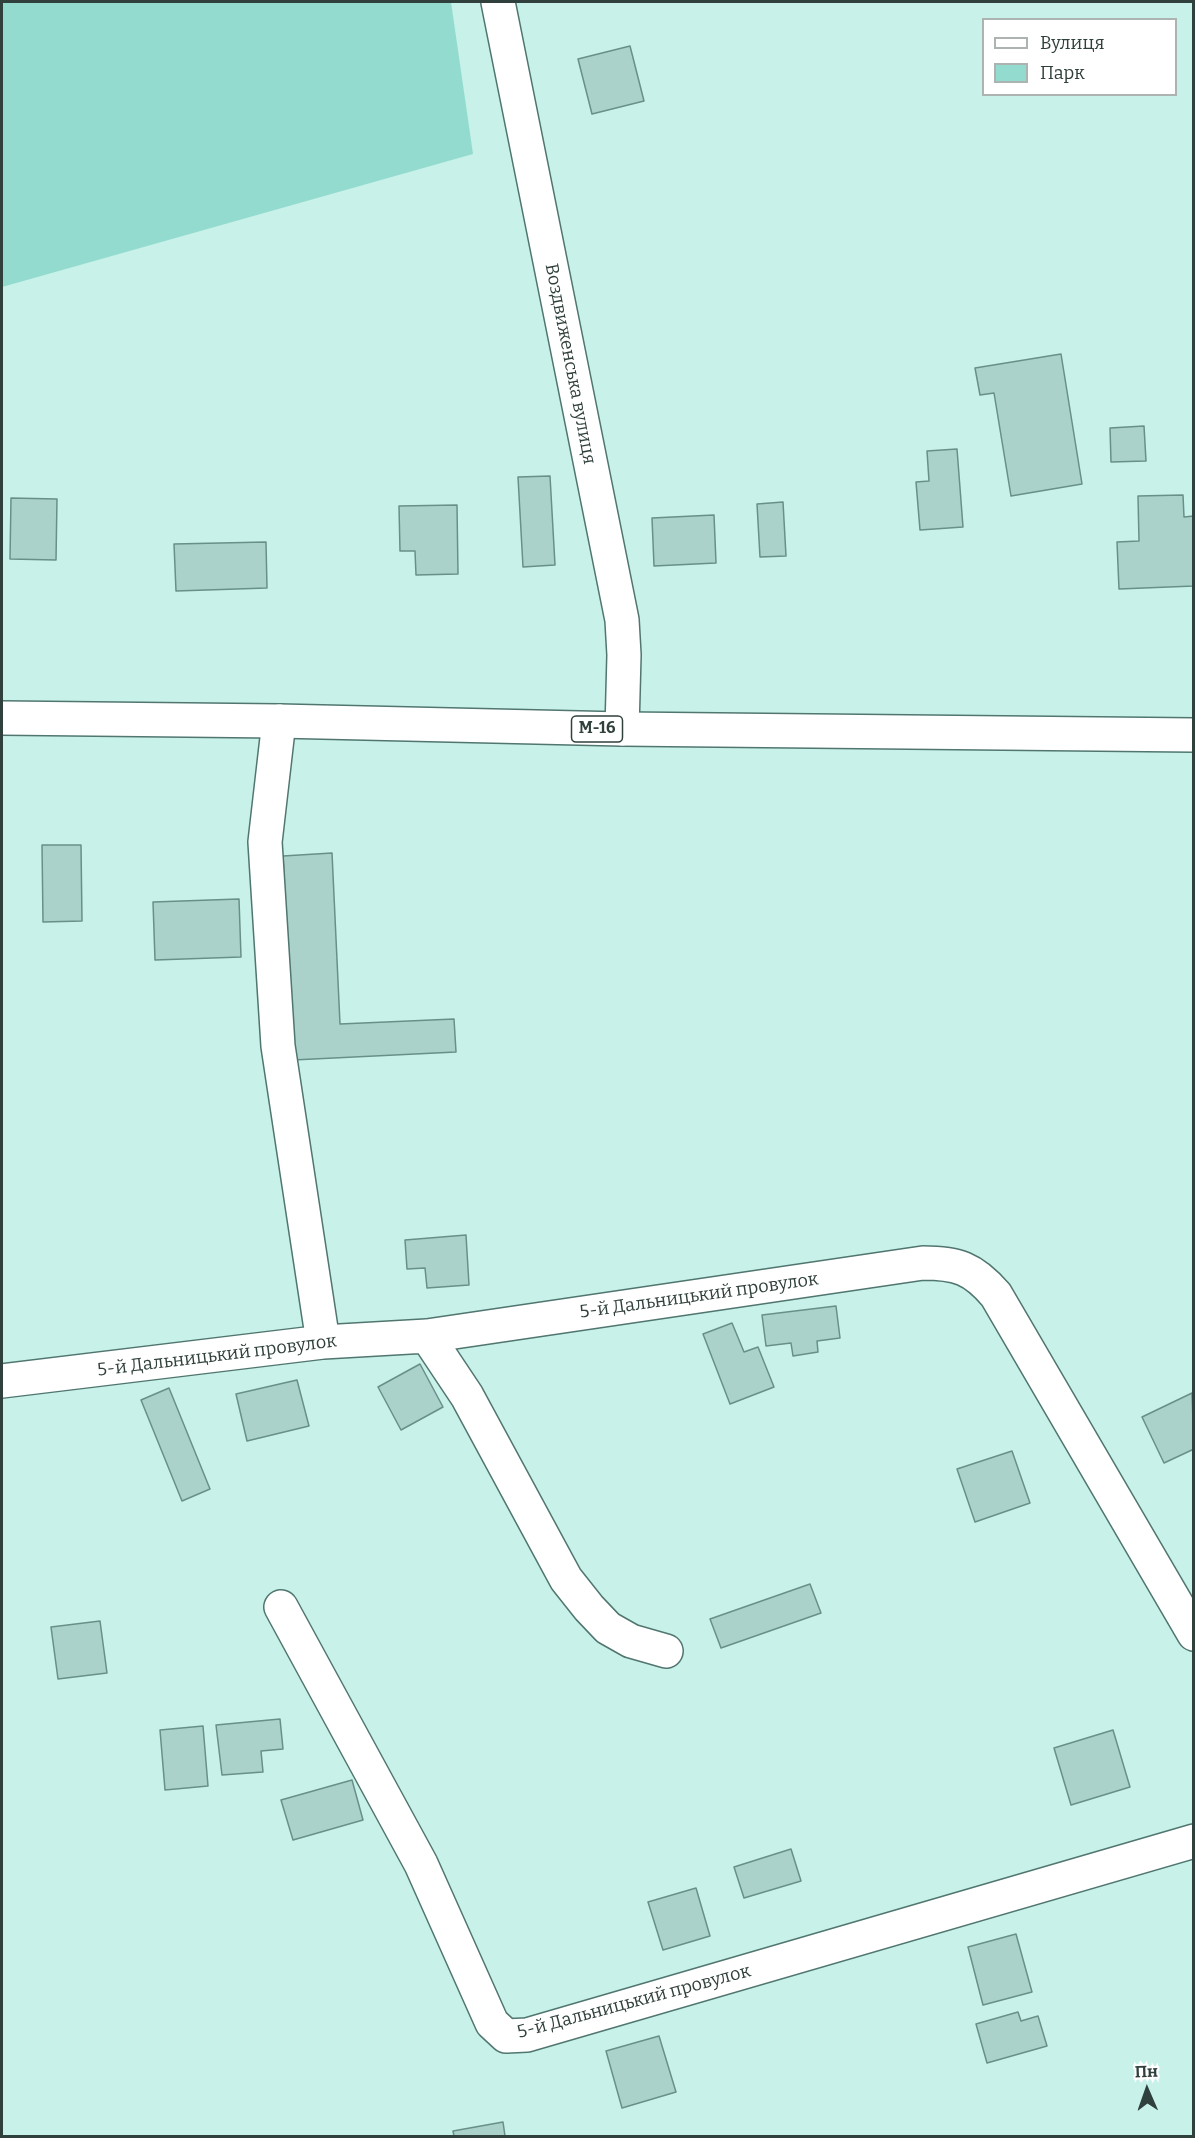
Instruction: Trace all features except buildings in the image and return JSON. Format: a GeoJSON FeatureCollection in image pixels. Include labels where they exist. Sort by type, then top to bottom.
{"type":"FeatureCollection","features":[{"type":"Feature","properties":{"kind":"main road","name":"Воздвиженська вулиця"},"geometry":{"type":"LineString","coordinates":[[498,2],[622,620],[624,655],[622,729]]}},
{"type":"Feature","properties":{"kind":"main road","name":"М-16"},"geometry":{"type":"LineString","coordinates":[[2,718],[279,721],[622,729],[1194,735]]}},
{"type":"Feature","properties":{"kind":"main road"},"geometry":{"type":"LineString","coordinates":[[279,721],[266,842],[278,1046],[323,1342]]}},
{"type":"Feature","properties":{"kind":"main road","name":"5-й Дальницький провулок"},"geometry":{"type":"LineString","coordinates":[[2,1381],[323,1342],[427,1336],[923,1263],[945,1263],[967,1269],[982,1279],[996,1294],[1194,1634]]}},
{"type":"Feature","properties":{"kind":"main road"},"geometry":{"type":"LineString","coordinates":[[427,1336],[467,1396],[566,1579],[608,1628],[631,1641],[666,1651]]}},
{"type":"Feature","properties":{"kind":"main road","name":"5-й Дальницький провулок"},"geometry":{"type":"LineString","coordinates":[[281,1608],[421,1864],[492,2023],[506,2036],[527,2035],[1194,1841]]}},
{"type":"Feature","properties":{"kind":"green space"},"geometry":{"type":"Polygon","coordinates":[[[2,2],[451,2],[473,154],[2,287],[2,2]]]}}]}
